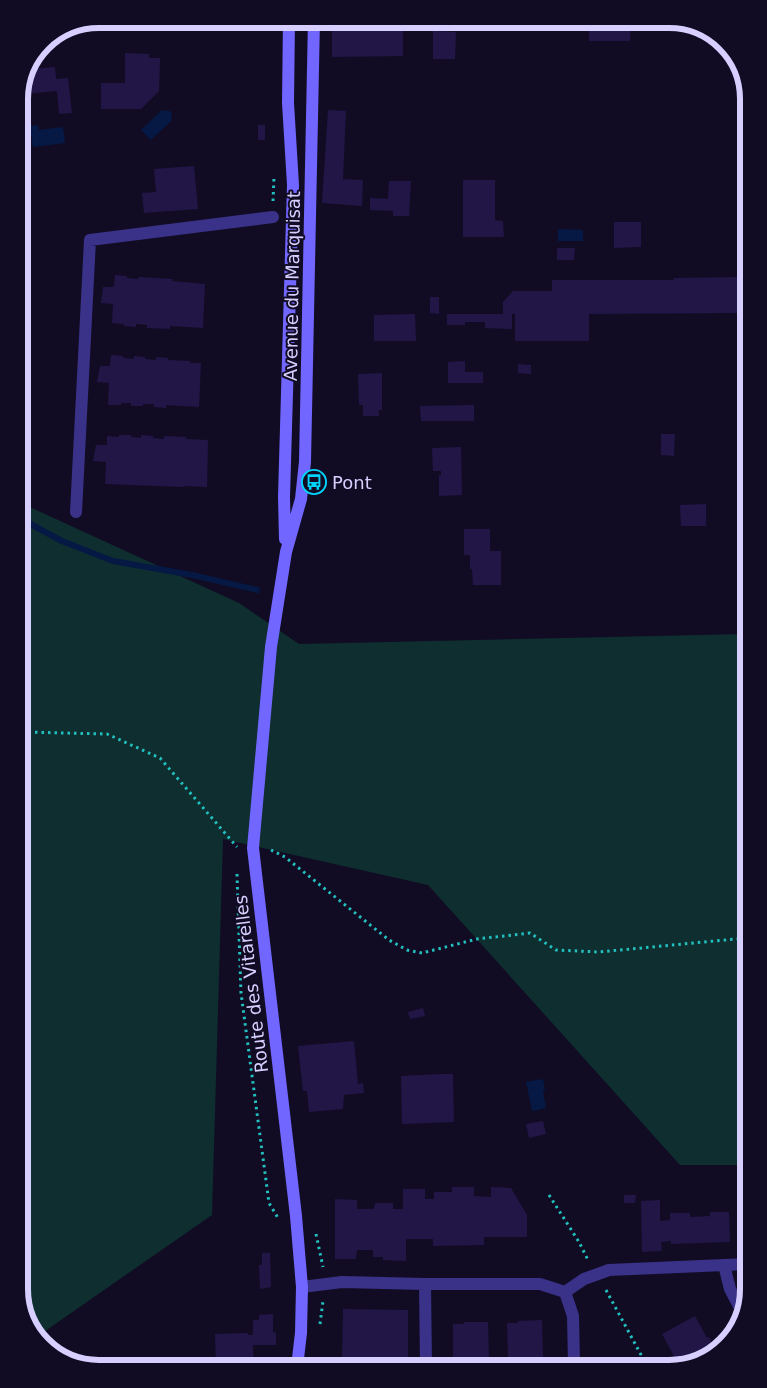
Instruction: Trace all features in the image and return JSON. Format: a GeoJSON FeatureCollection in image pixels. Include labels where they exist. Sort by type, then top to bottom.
{"type":"FeatureCollection","features":[{"type":"Feature","properties":{"kind":"main road","name":"Avenue du Marquisat"},"geometry":{"type":"LineString","coordinates":[[286,552],[284,497],[293,184],[288,103],[289,28]]}},
{"type":"Feature","properties":{"kind":"main road","name":"Avenue du Marquisat"},"geometry":{"type":"LineString","coordinates":[[279,597],[286,552],[301,499],[305,462],[314,28]]}},
{"type":"Feature","properties":{"kind":"main road","name":"Route des Vitarelles"},"geometry":{"type":"LineString","coordinates":[[279,597],[271,647],[253,848],[296,1216],[302,1287],[298,1360]]}},
{"type":"Feature","properties":{"kind":"street"},"geometry":{"type":"LineString","coordinates":[[76,512],[90,240],[273,217]]}},
{"type":"Feature","properties":{"kind":"street"},"geometry":{"type":"LineString","coordinates":[[565,1292],[584,1279],[609,1270],[740,1264]]}},
{"type":"Feature","properties":{"kind":"street"},"geometry":{"type":"LineString","coordinates":[[724,1265],[730,1289],[738,1304]]}},
{"type":"Feature","properties":{"kind":"street"},"geometry":{"type":"LineString","coordinates":[[302,1287],[342,1282],[540,1284],[565,1292]]}},
{"type":"Feature","properties":{"kind":"street"},"geometry":{"type":"LineString","coordinates":[[425,1284],[426,1360]]}},
{"type":"Feature","properties":{"kind":"street"},"geometry":{"type":"LineString","coordinates":[[565,1292],[573,1316],[574,1360]]}},
{"type":"Feature","properties":{"kind":"path"},"geometry":{"type":"LineString","coordinates":[[28,732],[107,734],[160,758],[236,847],[269,849],[285,857],[388,940],[407,950],[422,953],[477,939],[530,933],[556,950],[599,952],[740,939]]}},
{"type":"Feature","properties":{"kind":"green space"},"geometry":{"type":"Polygon","coordinates":[[[28,506],[239,603],[299,644],[740,634],[740,1165],[680,1165],[428,885],[223,839],[212,1215],[43,1333],[37,1325],[29,1303],[28,1289],[28,506]]]}},
{"type":"Feature","properties":{"kind":"water"},"geometry":{"type":"Polygon","coordinates":[[[162,110],[171,112],[172,120],[151,140],[141,130],[162,110]]]}},
{"type":"Feature","properties":{"kind":"water"},"geometry":{"type":"Polygon","coordinates":[[[38,125],[39,130],[63,127],[65,143],[33,147],[30,126],[38,125]]]}},
{"type":"Feature","properties":{"kind":"water"},"geometry":{"type":"Polygon","coordinates":[[[558,229],[583,230],[583,241],[558,241],[558,229]]]}},
{"type":"Feature","properties":{"kind":"water"},"geometry":{"type":"Polygon","coordinates":[[[543,1079],[546,1108],[532,1111],[526,1082],[543,1079]]]}},
{"type":"Feature","properties":{"kind":"building"},"geometry":{"type":"Polygon","coordinates":[[[589,28],[631,28],[630,41],[589,41],[589,28]]]}},
{"type":"Feature","properties":{"kind":"building"},"geometry":{"type":"Polygon","coordinates":[[[403,29],[403,56],[332,57],[332,30],[403,29]]]}},
{"type":"Feature","properties":{"kind":"building"},"geometry":{"type":"Polygon","coordinates":[[[433,31],[456,32],[455,59],[433,59],[433,31]]]}},
{"type":"Feature","properties":{"kind":"building"},"geometry":{"type":"Polygon","coordinates":[[[125,53],[149,54],[149,58],[160,58],[159,91],[141,109],[101,109],[101,83],[125,83],[125,53]]]}},
{"type":"Feature","properties":{"kind":"building"},"geometry":{"type":"Polygon","coordinates":[[[55,67],[56,79],[68,78],[72,113],[59,114],[57,91],[28,94],[34,69],[55,67]]]}},
{"type":"Feature","properties":{"kind":"building"},"geometry":{"type":"Polygon","coordinates":[[[328,110],[346,111],[343,179],[363,180],[362,206],[322,203],[328,110]]]}},
{"type":"Feature","properties":{"kind":"building"},"geometry":{"type":"Polygon","coordinates":[[[258,125],[265,125],[265,140],[258,140],[258,125]]]}},
{"type":"Feature","properties":{"kind":"building"},"geometry":{"type":"Polygon","coordinates":[[[194,166],[198,209],[144,213],[142,193],[156,192],[154,169],[194,166]]]}},
{"type":"Feature","properties":{"kind":"building"},"geometry":{"type":"Polygon","coordinates":[[[463,180],[495,180],[495,220],[503,221],[504,237],[463,237],[463,180]]]}},
{"type":"Feature","properties":{"kind":"building"},"geometry":{"type":"Polygon","coordinates":[[[389,181],[411,181],[409,216],[393,216],[393,211],[370,210],[370,198],[388,199],[389,181]]]}},
{"type":"Feature","properties":{"kind":"building"},"geometry":{"type":"Polygon","coordinates":[[[614,222],[641,222],[641,247],[614,248],[614,222]]]}},
{"type":"Feature","properties":{"kind":"building"},"geometry":{"type":"Polygon","coordinates":[[[557,248],[575,248],[574,260],[557,260],[557,248]]]}},
{"type":"Feature","properties":{"kind":"building"},"geometry":{"type":"Polygon","coordinates":[[[115,275],[138,279],[138,277],[173,279],[172,281],[205,284],[203,328],[170,326],[170,329],[147,328],[147,325],[136,324],[136,327],[112,323],[113,304],[101,303],[103,287],[114,287],[115,275]]]}},
{"type":"Feature","properties":{"kind":"building"},"geometry":{"type":"Polygon","coordinates":[[[740,277],[740,313],[589,314],[589,341],[515,341],[515,314],[512,314],[512,329],[485,328],[485,322],[465,322],[465,325],[447,325],[447,314],[503,314],[503,302],[513,291],[552,291],[552,280],[674,280],[673,278],[740,277]]]}},
{"type":"Feature","properties":{"kind":"building"},"geometry":{"type":"Polygon","coordinates":[[[430,297],[439,297],[439,314],[430,313],[430,297]]]}},
{"type":"Feature","properties":{"kind":"building"},"geometry":{"type":"Polygon","coordinates":[[[415,314],[416,341],[374,341],[374,315],[415,314]]]}},
{"type":"Feature","properties":{"kind":"building"},"geometry":{"type":"Polygon","coordinates":[[[111,355],[134,359],[134,356],[156,360],[156,357],[168,358],[168,360],[201,363],[199,407],[166,405],[166,408],[154,407],[154,404],[131,406],[131,403],[108,405],[109,383],[97,382],[100,366],[110,366],[111,355]]]}},
{"type":"Feature","properties":{"kind":"building"},"geometry":{"type":"Polygon","coordinates":[[[465,361],[465,372],[483,372],[483,383],[448,383],[448,362],[465,361]]]}},
{"type":"Feature","properties":{"kind":"building"},"geometry":{"type":"Polygon","coordinates":[[[518,364],[531,365],[531,374],[518,373],[518,364]]]}},
{"type":"Feature","properties":{"kind":"building"},"geometry":{"type":"Polygon","coordinates":[[[382,373],[382,410],[379,410],[379,416],[363,416],[363,405],[359,405],[358,374],[382,373]]]}},
{"type":"Feature","properties":{"kind":"building"},"geometry":{"type":"Polygon","coordinates":[[[474,405],[474,421],[421,421],[420,406],[474,405]]]}},
{"type":"Feature","properties":{"kind":"building"},"geometry":{"type":"Polygon","coordinates":[[[661,434],[675,434],[674,456],[661,455],[661,434]]]}},
{"type":"Feature","properties":{"kind":"building"},"geometry":{"type":"Polygon","coordinates":[[[119,435],[131,435],[131,437],[141,438],[141,435],[153,436],[153,438],[164,439],[164,436],[186,437],[186,439],[208,440],[207,487],[105,484],[106,462],[93,461],[96,445],[107,445],[107,436],[119,437],[119,435]]]}},
{"type":"Feature","properties":{"kind":"building"},"geometry":{"type":"Polygon","coordinates":[[[461,447],[462,495],[439,496],[439,475],[441,475],[441,471],[433,471],[432,448],[461,447]]]}},
{"type":"Feature","properties":{"kind":"building"},"geometry":{"type":"Polygon","coordinates":[[[706,504],[706,526],[681,526],[680,505],[706,504]]]}},
{"type":"Feature","properties":{"kind":"building"},"geometry":{"type":"Polygon","coordinates":[[[464,529],[490,529],[490,551],[501,551],[501,585],[473,585],[470,555],[464,555],[464,529]]]}},
{"type":"Feature","properties":{"kind":"building"},"geometry":{"type":"Polygon","coordinates":[[[423,1008],[425,1016],[410,1019],[408,1012],[423,1008]]]}},
{"type":"Feature","properties":{"kind":"building"},"geometry":{"type":"Polygon","coordinates":[[[354,1041],[358,1084],[363,1083],[364,1093],[344,1095],[343,1109],[309,1112],[307,1091],[303,1091],[298,1046],[354,1041]]]}},
{"type":"Feature","properties":{"kind":"building"},"geometry":{"type":"Polygon","coordinates":[[[453,1074],[454,1122],[402,1124],[401,1076],[453,1074]]]}},
{"type":"Feature","properties":{"kind":"building"},"geometry":{"type":"Polygon","coordinates":[[[543,1121],[546,1134],[529,1138],[526,1124],[543,1121]]]}},
{"type":"Feature","properties":{"kind":"building"},"geometry":{"type":"Polygon","coordinates":[[[452,1187],[474,1187],[474,1196],[491,1197],[491,1187],[511,1188],[527,1215],[527,1237],[484,1237],[484,1245],[433,1246],[433,1239],[406,1239],[406,1261],[383,1260],[383,1257],[373,1257],[373,1250],[357,1250],[356,1259],[335,1259],[335,1199],[357,1200],[357,1209],[374,1209],[375,1203],[393,1203],[393,1209],[403,1209],[403,1189],[425,1189],[425,1199],[434,1199],[434,1192],[452,1192],[452,1187]]]}},
{"type":"Feature","properties":{"kind":"building"},"geometry":{"type":"Polygon","coordinates":[[[624,1195],[636,1195],[635,1203],[624,1203],[624,1195]]]}},
{"type":"Feature","properties":{"kind":"building"},"geometry":{"type":"Polygon","coordinates":[[[660,1200],[660,1221],[670,1220],[670,1213],[690,1213],[690,1217],[710,1216],[710,1212],[729,1212],[730,1242],[671,1244],[671,1241],[661,1242],[662,1251],[642,1252],[641,1201],[660,1200]]]}},
{"type":"Feature","properties":{"kind":"building"},"geometry":{"type":"Polygon","coordinates":[[[262,1253],[270,1253],[271,1287],[260,1289],[259,1265],[262,1265],[262,1253]]]}},
{"type":"Feature","properties":{"kind":"building"},"geometry":{"type":"Polygon","coordinates":[[[343,1309],[408,1310],[408,1358],[342,1358],[343,1309]]]}},
{"type":"Feature","properties":{"kind":"building"},"geometry":{"type":"Polygon","coordinates":[[[273,1314],[273,1332],[276,1333],[276,1345],[253,1345],[254,1360],[216,1360],[215,1334],[248,1333],[248,1335],[253,1335],[253,1320],[259,1320],[259,1315],[273,1314]]]}},
{"type":"Feature","properties":{"kind":"building"},"geometry":{"type":"Polygon","coordinates":[[[695,1316],[713,1345],[696,1355],[669,1360],[674,1356],[662,1334],[695,1316]]]}},
{"type":"Feature","properties":{"kind":"building"},"geometry":{"type":"Polygon","coordinates":[[[542,1320],[543,1357],[508,1358],[507,1323],[542,1320]]]}},
{"type":"Feature","properties":{"kind":"building"},"geometry":{"type":"Polygon","coordinates":[[[464,1322],[488,1322],[489,1358],[453,1359],[453,1324],[464,1324],[464,1322]]]}},
{"type":"Feature","properties":{"kind":"waterway"},"geometry":{"type":"LineString","coordinates":[[28,523],[62,541],[113,561],[192,575],[257,590]]}},
{"type":"Feature","properties":{"kind":"place","name":"Pont"},"geometry":{"type":"Point","coordinates":[314,482]}}]}
